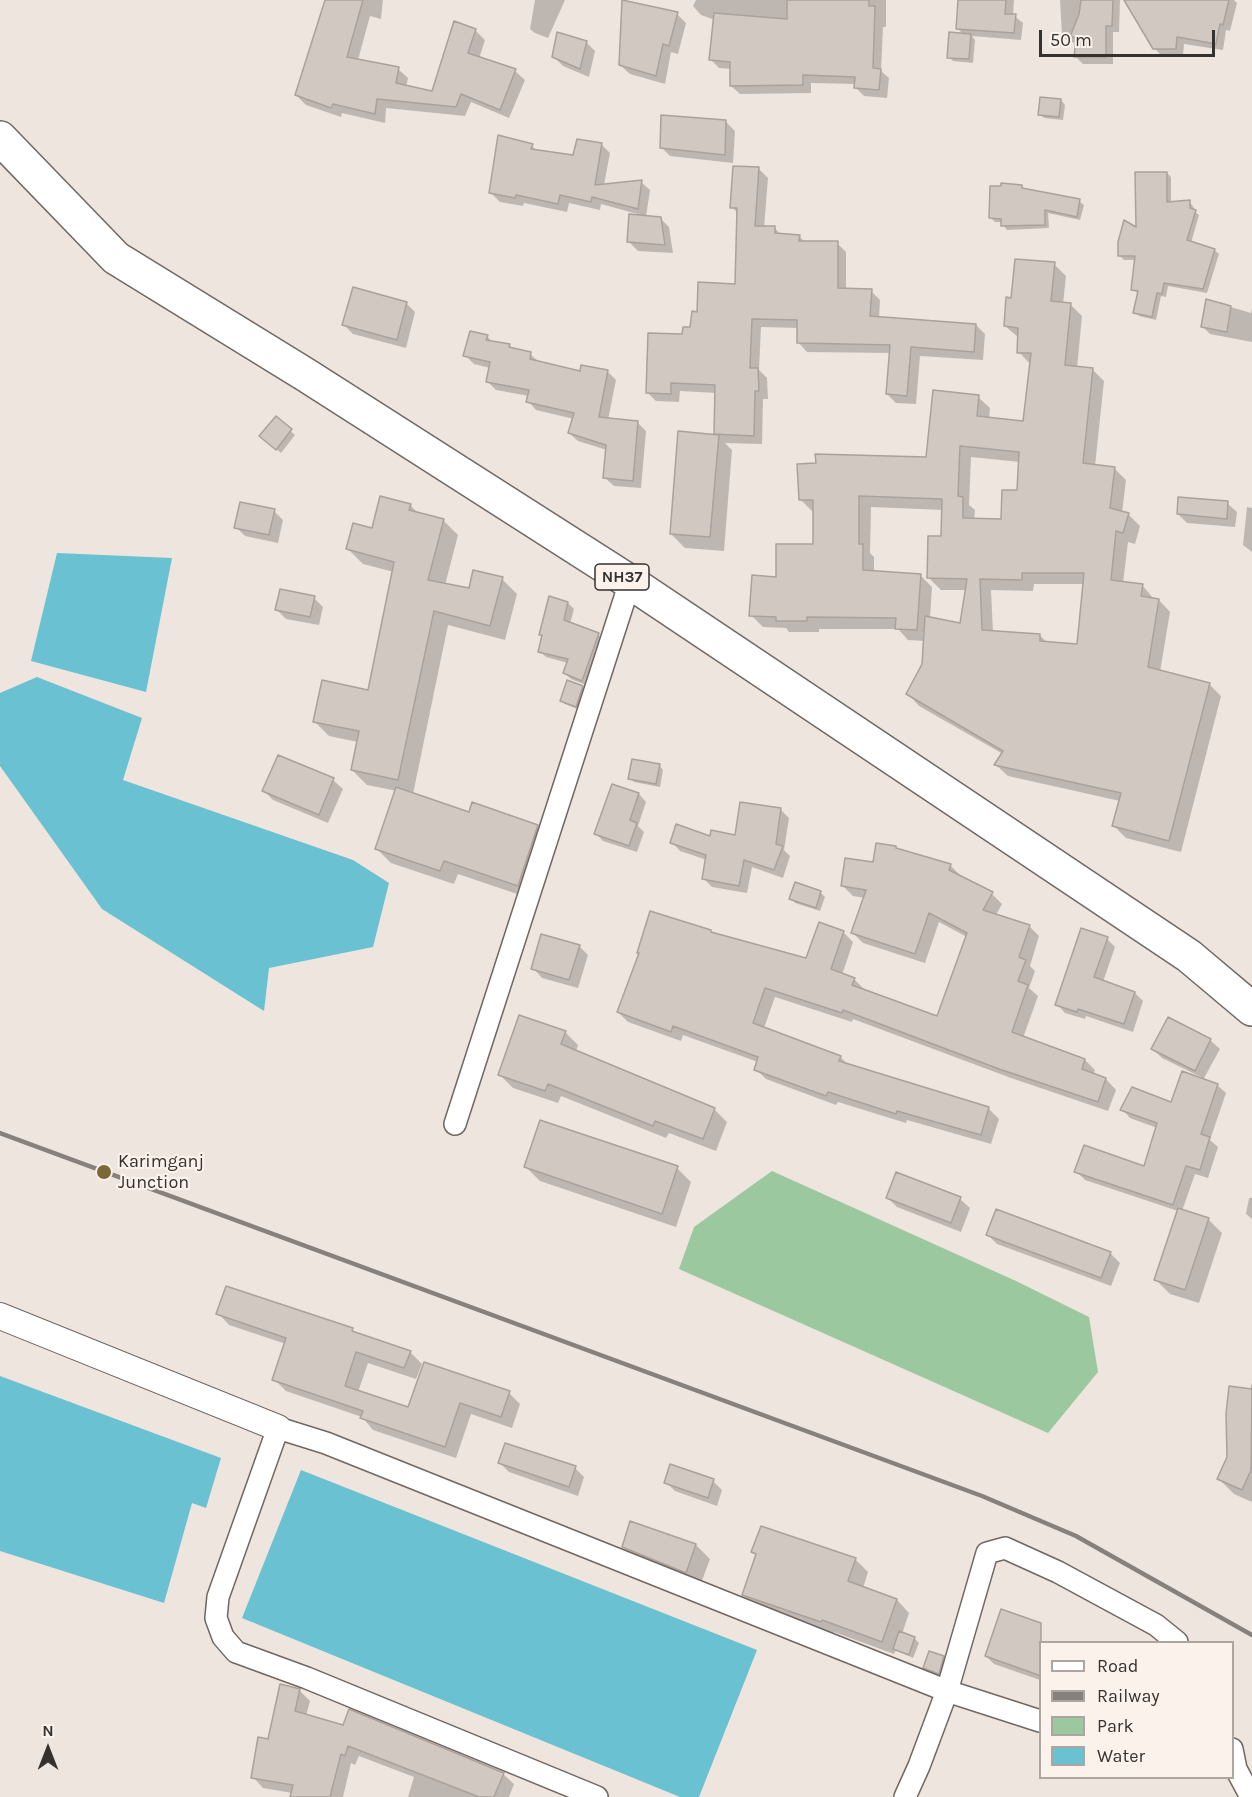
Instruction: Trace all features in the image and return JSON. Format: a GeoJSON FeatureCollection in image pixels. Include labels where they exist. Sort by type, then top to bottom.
{"type":"FeatureCollection","features":[{"type":"Feature","properties":{"kind":"highway","name":"NH37"},"geometry":{"type":"LineString","coordinates":[[0,138],[116,258],[306,375],[630,582],[1189,956],[1252,1010]]}},
{"type":"Feature","properties":{"kind":"street"},"geometry":{"type":"LineString","coordinates":[[455,1124],[630,582]]}},
{"type":"Feature","properties":{"kind":"street"},"geometry":{"type":"LineString","coordinates":[[0,1316],[947,1691],[1039,1720]]}},
{"type":"Feature","properties":{"kind":"street"},"geometry":{"type":"LineString","coordinates":[[278,1428],[218,1597],[216,1618],[223,1637],[236,1652],[307,1678],[597,1797]]}},
{"type":"Feature","properties":{"kind":"street"},"geometry":{"type":"LineString","coordinates":[[905,1797],[919,1767],[947,1691],[987,1553],[1005,1548],[1058,1572],[1156,1625],[1177,1641]]}},
{"type":"Feature","properties":{"kind":"street"},"geometry":{"type":"LineString","coordinates":[[1234,1762],[1251,1797]]}},
{"type":"Feature","properties":{"kind":"green space"},"geometry":{"type":"Polygon","coordinates":[[[772,1171],[1016,1281],[1089,1317],[1098,1372],[1048,1433],[679,1269],[694,1227],[772,1171]]]}},
{"type":"Feature","properties":{"kind":"water"},"geometry":{"type":"Polygon","coordinates":[[[57,553],[172,558],[146,692],[31,661],[57,553]]]}},
{"type":"Feature","properties":{"kind":"water"},"geometry":{"type":"Polygon","coordinates":[[[37,677],[142,718],[123,780],[353,860],[389,883],[373,947],[269,968],[264,1011],[102,909],[0,766],[0,693],[37,677]]]}},
{"type":"Feature","properties":{"kind":"water"},"geometry":{"type":"Polygon","coordinates":[[[0,1376],[221,1458],[206,1508],[192,1503],[164,1603],[0,1551],[0,1376]]]}},
{"type":"Feature","properties":{"kind":"water"},"geometry":{"type":"Polygon","coordinates":[[[301,1470],[757,1650],[699,1797],[680,1797],[242,1618],[301,1470]]]}},
{"type":"Feature","properties":{"kind":"building"},"geometry":{"type":"Polygon","coordinates":[[[325,0],[363,0],[347,57],[399,67],[396,83],[432,91],[454,21],[476,29],[468,53],[516,69],[500,110],[461,94],[456,107],[377,99],[375,114],[333,104],[331,108],[295,95],[325,0]]]}},
{"type":"Feature","properties":{"kind":"building"},"geometry":{"type":"Polygon","coordinates":[[[622,0],[678,12],[669,46],[663,44],[656,76],[619,65],[622,0]]]}},
{"type":"Feature","properties":{"kind":"building"},"geometry":{"type":"Polygon","coordinates":[[[787,0],[869,0],[869,6],[875,6],[873,68],[881,69],[879,90],[854,88],[855,77],[803,75],[803,85],[730,86],[730,62],[709,60],[714,13],[787,19],[787,0]]]}},
{"type":"Feature","properties":{"kind":"building"},"geometry":{"type":"Polygon","coordinates":[[[958,0],[1006,0],[1005,14],[1016,14],[1014,33],[956,29],[958,0]]]}},
{"type":"Feature","properties":{"kind":"building"},"geometry":{"type":"Polygon","coordinates":[[[1081,0],[1113,0],[1112,26],[1106,26],[1106,57],[1074,57],[1076,37],[1070,37],[1079,14],[1081,0]]]}},
{"type":"Feature","properties":{"kind":"building"},"geometry":{"type":"Polygon","coordinates":[[[1124,0],[1229,0],[1223,25],[1220,24],[1216,44],[1177,37],[1176,49],[1153,49],[1124,0]]]}},
{"type":"Feature","properties":{"kind":"building"},"geometry":{"type":"Polygon","coordinates":[[[557,32],[587,41],[580,69],[552,57],[557,32]]]}},
{"type":"Feature","properties":{"kind":"building"},"geometry":{"type":"Polygon","coordinates":[[[949,32],[971,34],[969,59],[947,58],[949,32]]]}},
{"type":"Feature","properties":{"kind":"building"},"geometry":{"type":"Polygon","coordinates":[[[1040,97],[1061,99],[1059,117],[1038,115],[1040,97]]]}},
{"type":"Feature","properties":{"kind":"building"},"geometry":{"type":"Polygon","coordinates":[[[661,115],[726,120],[725,155],[660,148],[661,115]]]}},
{"type":"Feature","properties":{"kind":"building"},"geometry":{"type":"Polygon","coordinates":[[[498,135],[533,144],[531,149],[573,155],[577,139],[602,143],[595,185],[642,180],[638,209],[592,197],[591,202],[560,195],[558,204],[516,195],[515,198],[489,193],[498,135]]]}},
{"type":"Feature","properties":{"kind":"building"},"geometry":{"type":"Polygon","coordinates":[[[733,166],[759,167],[755,226],[775,226],[775,233],[800,235],[799,241],[838,241],[838,288],[872,289],[870,316],[976,324],[974,352],[911,347],[907,396],[886,394],[890,345],[797,343],[797,320],[752,319],[750,368],[758,368],[759,391],[755,391],[754,436],[714,434],[715,385],[671,383],[671,394],[646,393],[648,333],[682,334],[683,327],[690,327],[692,311],[697,312],[698,282],[735,284],[737,208],[730,208],[733,166]]]}},
{"type":"Feature","properties":{"kind":"building"},"geometry":{"type":"Polygon","coordinates":[[[1135,172],[1167,172],[1167,202],[1190,200],[1190,208],[1196,210],[1187,240],[1215,249],[1203,289],[1164,283],[1162,294],[1157,293],[1152,317],[1133,313],[1138,291],[1131,290],[1135,256],[1118,256],[1118,242],[1124,220],[1136,227],[1135,172]]]}},
{"type":"Feature","properties":{"kind":"building"},"geometry":{"type":"Polygon","coordinates":[[[1001,183],[1022,185],[1022,188],[1080,199],[1077,217],[1045,210],[1045,225],[1001,226],[1001,219],[989,218],[990,186],[1001,186],[1001,183]]]}},
{"type":"Feature","properties":{"kind":"building"},"geometry":{"type":"Polygon","coordinates":[[[629,214],[661,217],[665,245],[627,242],[629,214]]]}},
{"type":"Feature","properties":{"kind":"building"},"geometry":{"type":"Polygon","coordinates":[[[1015,259],[1055,262],[1051,301],[1071,303],[1065,365],[1093,368],[1083,463],[1115,467],[1110,508],[1129,513],[1123,533],[1116,531],[1111,580],[1143,584],[1141,596],[1159,599],[1148,667],[1210,683],[1169,841],[1112,826],[1121,793],[994,765],[1003,751],[906,694],[922,664],[925,616],[960,623],[967,579],[927,578],[928,536],[941,536],[942,499],[859,496],[859,544],[863,544],[863,570],[921,574],[917,630],[895,629],[896,618],[807,617],[807,621],[776,621],[776,617],[749,616],[752,575],[776,577],[776,544],[813,544],[813,500],[799,500],[797,464],[816,463],[815,454],[926,457],[933,390],[979,395],[977,416],[1023,421],[1031,353],[1017,353],[1018,328],[1004,326],[1006,297],[1011,298],[1015,259]],[[960,446],[958,496],[963,497],[963,518],[1001,519],[1002,490],[1017,490],[1019,452],[960,446]],[[1022,573],[1022,580],[980,579],[982,630],[1040,634],[1040,641],[1077,644],[1084,573],[1022,573]]]}},
{"type":"Feature","properties":{"kind":"building"},"geometry":{"type":"Polygon","coordinates":[[[353,287],[407,302],[397,340],[342,325],[353,287]]]}},
{"type":"Feature","properties":{"kind":"building"},"geometry":{"type":"Polygon","coordinates":[[[1206,299],[1231,306],[1227,332],[1201,327],[1206,299]]]}},
{"type":"Feature","properties":{"kind":"building"},"geometry":{"type":"Polygon","coordinates":[[[470,331],[488,335],[486,340],[510,344],[509,347],[531,352],[530,359],[580,371],[581,365],[608,370],[599,417],[638,421],[633,481],[603,478],[606,445],[568,433],[574,413],[526,402],[529,390],[486,382],[490,362],[463,356],[470,331]]]}},
{"type":"Feature","properties":{"kind":"building"},"geometry":{"type":"Polygon","coordinates":[[[276,416],[292,429],[276,450],[259,436],[276,416]]]}},
{"type":"Feature","properties":{"kind":"building"},"geometry":{"type":"Polygon","coordinates":[[[678,431],[719,435],[710,537],[670,534],[678,431]]]}},
{"type":"Feature","properties":{"kind":"building"},"geometry":{"type":"Polygon","coordinates":[[[380,496],[411,504],[409,510],[444,519],[428,580],[469,588],[473,570],[503,577],[490,626],[434,611],[398,780],[351,770],[359,731],[313,722],[322,680],[368,690],[394,562],[346,549],[353,523],[372,528],[380,496]]]}},
{"type":"Feature","properties":{"kind":"building"},"geometry":{"type":"Polygon","coordinates":[[[1178,497],[1228,501],[1227,519],[1177,514],[1178,497]]]}},
{"type":"Feature","properties":{"kind":"building"},"geometry":{"type":"Polygon","coordinates":[[[240,502],[275,509],[269,535],[234,528],[240,502]]]}},
{"type":"Feature","properties":{"kind":"building"},"geometry":{"type":"Polygon","coordinates":[[[280,589],[315,596],[310,617],[275,610],[280,589]]]}},
{"type":"Feature","properties":{"kind":"building"},"geometry":{"type":"Polygon","coordinates":[[[549,596],[568,602],[564,620],[599,633],[582,681],[563,673],[568,659],[538,652],[542,635],[539,635],[549,596]]]}},
{"type":"Feature","properties":{"kind":"building"},"geometry":{"type":"Polygon","coordinates":[[[567,680],[583,686],[576,707],[560,701],[567,680]]]}},
{"type":"Feature","properties":{"kind":"building"},"geometry":{"type":"Polygon","coordinates":[[[278,755],[334,778],[319,815],[262,791],[278,755]]]}},
{"type":"Feature","properties":{"kind":"building"},"geometry":{"type":"Polygon","coordinates":[[[632,759],[660,764],[656,784],[628,779],[632,759]]]}},
{"type":"Feature","properties":{"kind":"building"},"geometry":{"type":"Polygon","coordinates":[[[612,784],[639,793],[630,820],[637,823],[629,846],[594,834],[612,784]]]}},
{"type":"Feature","properties":{"kind":"building"},"geometry":{"type":"Polygon","coordinates":[[[396,787],[469,812],[472,802],[538,825],[518,886],[444,861],[440,871],[375,849],[396,787]]]}},
{"type":"Feature","properties":{"kind":"building"},"geometry":{"type":"Polygon","coordinates":[[[740,802],[781,808],[776,844],[783,846],[774,870],[744,860],[739,886],[702,879],[706,855],[670,843],[676,824],[710,836],[711,830],[735,835],[740,802]]]}},
{"type":"Feature","properties":{"kind":"building"},"geometry":{"type":"Polygon","coordinates":[[[876,843],[896,846],[896,848],[951,864],[949,870],[993,892],[983,910],[1030,925],[1019,957],[1026,960],[1018,981],[1028,985],[1012,1032],[1085,1059],[1082,1069],[1106,1078],[1098,1102],[999,1069],[843,1010],[842,1013],[765,988],[753,1023],[841,1056],[839,1061],[989,1107],[981,1135],[897,1111],[896,1114],[828,1092],[826,1096],[754,1070],[758,1057],[673,1026],[671,1032],[617,1012],[639,953],[637,953],[650,911],[711,930],[711,932],[806,958],[819,922],[844,931],[831,969],[855,978],[852,985],[937,1016],[967,933],[929,913],[915,954],[851,933],[866,890],[841,886],[845,858],[873,862],[876,843]]]}},
{"type":"Feature","properties":{"kind":"building"},"geometry":{"type":"Polygon","coordinates":[[[795,882],[821,891],[816,908],[789,899],[795,882]]]}},
{"type":"Feature","properties":{"kind":"building"},"geometry":{"type":"Polygon","coordinates":[[[1081,928],[1108,937],[1094,977],[1135,992],[1124,1024],[1078,1009],[1077,1012],[1055,1005],[1081,928]]]}},
{"type":"Feature","properties":{"kind":"building"},"geometry":{"type":"Polygon","coordinates":[[[541,934],[580,945],[569,980],[531,969],[541,934]]]}},
{"type":"Feature","properties":{"kind":"building"},"geometry":{"type":"Polygon","coordinates":[[[519,1015],[566,1031],[561,1044],[715,1108],[703,1139],[655,1121],[653,1126],[548,1084],[545,1091],[498,1075],[519,1015]]]}},
{"type":"Feature","properties":{"kind":"building"},"geometry":{"type":"Polygon","coordinates":[[[1168,1017],[1211,1039],[1195,1071],[1151,1049],[1168,1017]]]}},
{"type":"Feature","properties":{"kind":"building"},"geometry":{"type":"Polygon","coordinates":[[[1182,1071],[1218,1084],[1201,1134],[1210,1137],[1200,1170],[1186,1166],[1173,1205],[1074,1172],[1084,1145],[1144,1166],[1157,1123],[1120,1110],[1132,1087],[1171,1102],[1182,1071]]]}},
{"type":"Feature","properties":{"kind":"building"},"geometry":{"type":"Polygon","coordinates":[[[540,1120],[678,1166],[662,1214],[524,1167],[540,1120]]]}},
{"type":"Feature","properties":{"kind":"building"},"geometry":{"type":"Polygon","coordinates":[[[896,1172],[961,1197],[951,1223],[886,1198],[896,1172]]]}},
{"type":"Feature","properties":{"kind":"building"},"geometry":{"type":"Polygon","coordinates":[[[1178,1208],[1209,1218],[1185,1290],[1154,1280],[1178,1208]]]}},
{"type":"Feature","properties":{"kind":"building"},"geometry":{"type":"Polygon","coordinates":[[[996,1209],[1111,1252],[1101,1278],[986,1235],[996,1209]]]}},
{"type":"Feature","properties":{"kind":"building"},"geometry":{"type":"Polygon","coordinates":[[[226,1286],[353,1328],[352,1331],[411,1351],[404,1368],[356,1352],[345,1386],[408,1407],[424,1362],[510,1391],[501,1417],[460,1403],[445,1447],[360,1418],[363,1411],[272,1380],[286,1338],[216,1314],[226,1286]]]}},
{"type":"Feature","properties":{"kind":"building"},"geometry":{"type":"Polygon","coordinates":[[[1229,1386],[1252,1389],[1251,1470],[1242,1490],[1217,1479],[1227,1457],[1226,1414],[1229,1386]]]}},
{"type":"Feature","properties":{"kind":"building"},"geometry":{"type":"Polygon","coordinates":[[[505,1443],[576,1466],[569,1487],[498,1463],[505,1443]]]}},
{"type":"Feature","properties":{"kind":"building"},"geometry":{"type":"Polygon","coordinates":[[[670,1464],[714,1479],[708,1498],[664,1483],[670,1464]]]}},
{"type":"Feature","properties":{"kind":"building"},"geometry":{"type":"Polygon","coordinates":[[[630,1521],[696,1544],[686,1573],[622,1547],[630,1521]]]}},
{"type":"Feature","properties":{"kind":"building"},"geometry":{"type":"Polygon","coordinates":[[[761,1526],[856,1558],[848,1581],[897,1599],[882,1642],[742,1595],[756,1554],[751,1552],[761,1526]]]}},
{"type":"Feature","properties":{"kind":"building"},"geometry":{"type":"Polygon","coordinates":[[[1001,1609],[1041,1623],[1039,1675],[985,1656],[1001,1609]]]}},
{"type":"Feature","properties":{"kind":"building"},"geometry":{"type":"Polygon","coordinates":[[[899,1631],[915,1637],[909,1655],[893,1649],[899,1631]]]}},
{"type":"Feature","properties":{"kind":"building"},"geometry":{"type":"Polygon","coordinates":[[[929,1651],[944,1656],[939,1674],[923,1668],[929,1651]]]}},
{"type":"Feature","properties":{"kind":"building"},"geometry":{"type":"Polygon","coordinates":[[[280,1684],[300,1689],[295,1711],[343,1725],[349,1709],[504,1773],[494,1797],[479,1797],[348,1746],[345,1756],[341,1754],[330,1797],[290,1797],[293,1785],[251,1778],[258,1737],[268,1739],[280,1684]]]}},
{"type":"Feature","properties":{"kind":"railway"},"geometry":{"type":"LineString","coordinates":[[0,1133],[982,1496],[1076,1536],[1252,1635]]}},
{"type":"Feature","properties":{"kind":"place","name":"Karimganj Junction"},"geometry":{"type":"Point","coordinates":[104,1172]}}]}
